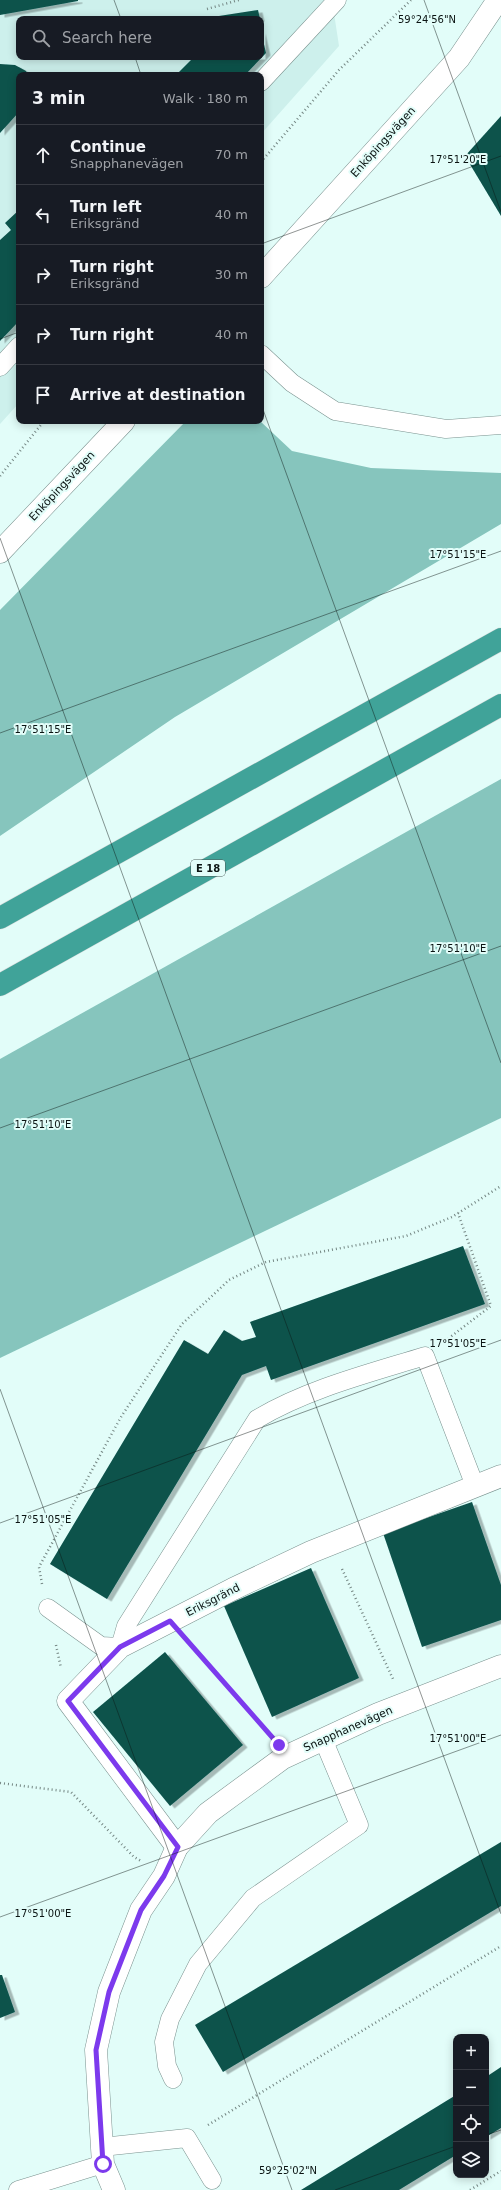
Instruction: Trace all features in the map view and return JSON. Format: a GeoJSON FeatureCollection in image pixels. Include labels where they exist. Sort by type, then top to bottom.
{"type":"FeatureCollection","features":[{"type":"Feature","properties":{"kind":"highway"},"geometry":{"type":"LineString","coordinates":[[0,918],[501,639]]}},
{"type":"Feature","properties":{"kind":"highway","name":"E 18"},"geometry":{"type":"LineString","coordinates":[[0,985],[501,705]]}},
{"type":"Feature","properties":{"kind":"street","name":"Enköpingsvägen"},"geometry":{"type":"LineString","coordinates":[[264,274],[459,58],[498,0]]}},
{"type":"Feature","properties":{"kind":"street","name":"Enköpingsvägen"},"geometry":{"type":"LineString","coordinates":[[0,552],[121,424]]}},
{"type":"Feature","properties":{"kind":"street","name":"Eriksgränd"},"geometry":{"type":"LineString","coordinates":[[68,1701],[120,1647],[170,1621],[233,1589],[331,1545],[501,1476]]}},
{"type":"Feature","properties":{"kind":"street","name":"Snapphanevägen"},"geometry":{"type":"LineString","coordinates":[[114,2190],[103,2155],[96,2050],[109,1992],[141,1910],[164,1876],[178,1847],[208,1814],[283,1758],[378,1714],[501,1666]]}},
{"type":"Feature","properties":{"kind":"street"},"geometry":{"type":"LineString","coordinates":[[68,1701],[178,1847]]}},
{"type":"Feature","properties":{"kind":"lane"},"geometry":{"type":"LineString","coordinates":[[264,79],[336,0]]}},
{"type":"Feature","properties":{"kind":"lane"},"geometry":{"type":"LineString","coordinates":[[0,367],[16,349]]}},
{"type":"Feature","properties":{"kind":"lane"},"geometry":{"type":"LineString","coordinates":[[264,357],[292,383],[335,411],[446,429],[501,426]]}},
{"type":"Feature","properties":{"kind":"lane"},"geometry":{"type":"LineString","coordinates":[[48,1608],[101,1646],[120,1647],[126,1626],[257,1419],[276,1408],[360,1376],[425,1356],[475,1486]]}},
{"type":"Feature","properties":{"kind":"lane"},"geometry":{"type":"LineString","coordinates":[[173,2079],[167,2066],[164,2042],[170,2019],[198,1964],[253,1898],[358,1825],[323,1739]]}},
{"type":"Feature","properties":{"kind":"lane"},"geometry":{"type":"LineString","coordinates":[[18,2190],[103,2155],[187,2138],[212,2180]]}},
{"type":"Feature","properties":{"kind":"path"},"geometry":{"type":"LineString","coordinates":[[207,9],[238,0]]}},
{"type":"Feature","properties":{"kind":"path"},"geometry":{"type":"LineString","coordinates":[[264,158],[339,70],[411,0]]}},
{"type":"Feature","properties":{"kind":"path"},"geometry":{"type":"LineString","coordinates":[[0,476],[42,424]]}},
{"type":"Feature","properties":{"kind":"path"},"geometry":{"type":"LineString","coordinates":[[68,1701],[39,1567],[121,1417],[182,1324],[229,1280],[266,1262],[406,1236],[458,1213],[501,1186]]}},
{"type":"Feature","properties":{"kind":"path"},"geometry":{"type":"LineString","coordinates":[[425,1356],[491,1306],[458,1213]]}},
{"type":"Feature","properties":{"kind":"path"},"geometry":{"type":"LineString","coordinates":[[331,1545],[394,1682]]}},
{"type":"Feature","properties":{"kind":"path"},"geometry":{"type":"LineString","coordinates":[[170,1621],[274,1739]]}},
{"type":"Feature","properties":{"kind":"path"},"geometry":{"type":"LineString","coordinates":[[0,1783],[71,1792],[134,1857],[164,1876]]}},
{"type":"Feature","properties":{"kind":"path"},"geometry":{"type":"LineString","coordinates":[[187,2138],[501,1946]]}},
{"type":"Feature","properties":{"kind":"path"},"geometry":{"type":"LineString","coordinates":[[470,2190],[501,2171]]}},
{"type":"Feature","properties":{"kind":"shaded area"},"geometry":{"type":"Polygon","coordinates":[[[0,0],[332,0],[339,46],[264,131],[264,72],[16,72],[16,406],[0,424],[0,0]]]}},
{"type":"Feature","properties":{"kind":"shaded area"},"geometry":{"type":"Polygon","coordinates":[[[183,424],[263,424],[292,451],[371,468],[501,473],[501,524],[175,717],[0,836],[0,610],[183,424]]]}},
{"type":"Feature","properties":{"kind":"shaded area"},"geometry":{"type":"Polygon","coordinates":[[[501,779],[501,1118],[0,1358],[0,1059],[501,779]]]}},
{"type":"Feature","properties":{"kind":"building"},"geometry":{"type":"Polygon","coordinates":[[[0,0],[78,0],[78,1],[0,15],[0,0]]]}},
{"type":"Feature","properties":{"kind":"building"},"geometry":{"type":"Polygon","coordinates":[[[258,10],[259,16],[219,16],[258,10]]]}},
{"type":"Feature","properties":{"kind":"building"},"geometry":{"type":"Polygon","coordinates":[[[264,44],[266,53],[264,55],[264,44]]]}},
{"type":"Feature","properties":{"kind":"building"},"geometry":{"type":"Polygon","coordinates":[[[191,60],[259,60],[248,72],[179,72],[191,60]]]}},
{"type":"Feature","properties":{"kind":"building"},"geometry":{"type":"Polygon","coordinates":[[[0,64],[15,65],[26,72],[16,72],[16,115],[0,133],[0,64]]]}},
{"type":"Feature","properties":{"kind":"building"},"geometry":{"type":"Polygon","coordinates":[[[501,116],[501,216],[465,156],[501,116]]]}},
{"type":"Feature","properties":{"kind":"building"},"geometry":{"type":"Polygon","coordinates":[[[16,213],[16,324],[0,341],[0,240],[11,230],[5,223],[16,213]]]}},
{"type":"Feature","properties":{"kind":"building"},"geometry":{"type":"Polygon","coordinates":[[[463,1246],[485,1304],[271,1380],[266,1366],[242,1375],[107,1599],[50,1564],[184,1340],[208,1354],[224,1330],[242,1341],[256,1337],[250,1322],[463,1246]]]}},
{"type":"Feature","properties":{"kind":"building"},"geometry":{"type":"Polygon","coordinates":[[[472,1502],[501,1585],[501,1620],[422,1647],[383,1533],[472,1502]]]}},
{"type":"Feature","properties":{"kind":"building"},"geometry":{"type":"Polygon","coordinates":[[[311,1568],[359,1678],[272,1717],[224,1606],[311,1568]]]}},
{"type":"Feature","properties":{"kind":"building"},"geometry":{"type":"Polygon","coordinates":[[[165,1652],[243,1745],[170,1806],[93,1712],[165,1652]]]}},
{"type":"Feature","properties":{"kind":"building"},"geometry":{"type":"Polygon","coordinates":[[[501,1842],[501,1906],[223,2072],[195,2025],[501,1842]]]}},
{"type":"Feature","properties":{"kind":"building"},"geometry":{"type":"Polygon","coordinates":[[[0,1975],[2,1975],[15,2012],[0,2018],[0,1975]]]}},
{"type":"Feature","properties":{"kind":"building"},"geometry":{"type":"Polygon","coordinates":[[[501,2067],[501,2128],[489,2135],[489,2106],[489,2075],[501,2067]]]}},
{"type":"Feature","properties":{"kind":"building"},"geometry":{"type":"Polygon","coordinates":[[[453,2097],[453,2157],[399,2190],[301,2190],[453,2097]]]}},
{"type":"Feature","properties":{"kind":"route"},"geometry":{"type":"LineString","coordinates":[[103,2164],[96,2050],[109,1992],[141,1910],[164,1876],[178,1847],[68,1701],[120,1647],[170,1621],[242,1705],[279,1745]]}}]}
